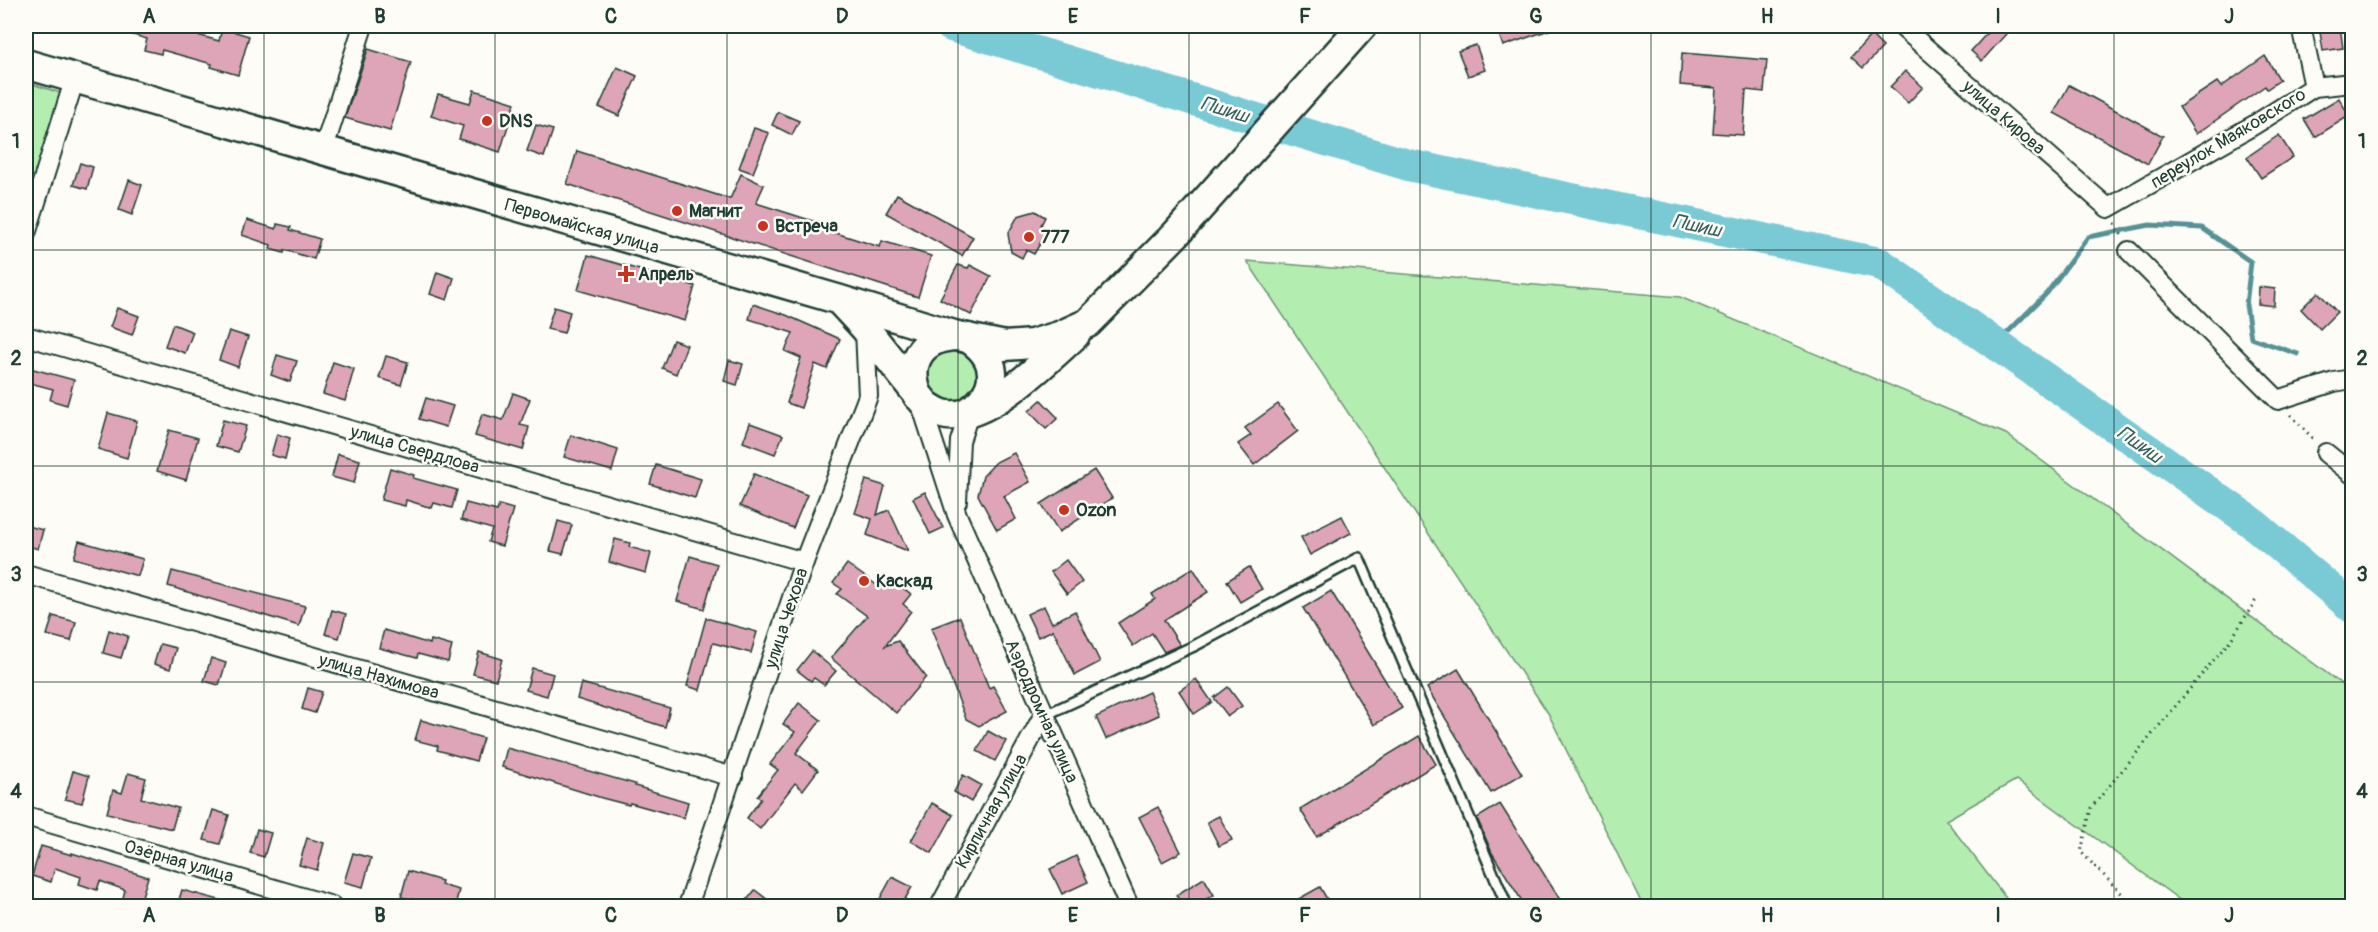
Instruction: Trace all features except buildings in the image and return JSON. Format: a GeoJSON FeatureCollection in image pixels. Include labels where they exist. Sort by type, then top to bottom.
{"type":"FeatureCollection","features":[{"type":"Feature","properties":{"kind":"main road","name":"Первомайская улица"},"geometry":{"type":"LineString","coordinates":[[26,64],[962,337],[1005,345],[1032,344],[1059,336],[1089,323],[1176,234],[1361,27]]}},
{"type":"Feature","properties":{"kind":"main road"},"geometry":{"type":"LineString","coordinates":[[837,299],[865,328],[918,396],[935,411],[947,415],[970,411],[993,402],[1017,387],[1089,323]]}},
{"type":"Feature","properties":{"kind":"main road"},"geometry":{"type":"LineString","coordinates":[[918,396],[913,372],[919,354],[933,341],[944,336],[962,337],[979,345],[987,355],[992,367],[992,380],[988,393],[970,411]]}},
{"type":"Feature","properties":{"kind":"street"},"geometry":{"type":"LineString","coordinates":[[323,151],[363,26]]}},
{"type":"Feature","properties":{"kind":"street","name":"улица Кирова"},"geometry":{"type":"LineString","coordinates":[[1901,26],[2108,208]]}},
{"type":"Feature","properties":{"kind":"street"},"geometry":{"type":"LineString","coordinates":[[2301,26],[2314,87]]}},
{"type":"Feature","properties":{"kind":"street"},"geometry":{"type":"LineString","coordinates":[[26,234],[75,78]]}},
{"type":"Feature","properties":{"kind":"street","name":"переулок Маяковского"},"geometry":{"type":"LineString","coordinates":[[2108,208],[2254,125],[2314,87],[2352,83]]}},
{"type":"Feature","properties":{"kind":"street"},"geometry":{"type":"LineString","coordinates":[[2129,251],[2278,400],[2334,382],[2352,379]]}},
{"type":"Feature","properties":{"kind":"street","name":"улица Чехова"},"geometry":{"type":"LineString","coordinates":[[688,906],[804,562],[868,396],[865,328]]}},
{"type":"Feature","properties":{"kind":"street","name":"улица Свердлова"},"geometry":{"type":"LineString","coordinates":[[26,336],[804,562]]}},
{"type":"Feature","properties":{"kind":"street","name":"Аэродромная улица"},"geometry":{"type":"LineString","coordinates":[[918,396],[957,515],[1043,716],[1129,906]]}},
{"type":"Feature","properties":{"kind":"street","name":"Аэродромная улица"},"geometry":{"type":"LineString","coordinates":[[957,515],[960,441],[970,411]]}},
{"type":"Feature","properties":{"kind":"street"},"geometry":{"type":"LineString","coordinates":[[2326,453],[2352,474]]}},
{"type":"Feature","properties":{"kind":"street","name":"улица Нахимова"},"geometry":{"type":"LineString","coordinates":[[26,574],[733,777]]}},
{"type":"Feature","properties":{"kind":"street","name":"Кирпичная улица"},"geometry":{"type":"LineString","coordinates":[[940,906],[1043,716]]}},
{"type":"Feature","properties":{"kind":"street","name":"Озёрная улица"},"geometry":{"type":"LineString","coordinates":[[26,816],[332,906]]}},
{"type":"Feature","properties":{"kind":"lane"},"geometry":{"type":"LineString","coordinates":[[1043,716],[1194,646],[1359,558],[1507,906]]}},
{"type":"Feature","properties":{"kind":"path"},"geometry":{"type":"LineString","coordinates":[[2108,208],[2129,251]]}},
{"type":"Feature","properties":{"kind":"path"},"geometry":{"type":"LineString","coordinates":[[2278,400],[2326,453]]}},
{"type":"Feature","properties":{"kind":"path"},"geometry":{"type":"LineString","coordinates":[[2134,906],[2081,852],[2091,808],[2232,639],[2256,600]]}},
{"type":"Feature","properties":{"kind":"green space"},"geometry":{"type":"Polygon","coordinates":[[[26,82],[67,95],[26,211],[26,82]]]}},
{"type":"Feature","properties":{"kind":"green space"},"geometry":{"type":"Polygon","coordinates":[[[1247,261],[1680,297],[2006,434],[2352,692],[2352,906],[2188,906],[2016,780],[1946,820],[2012,906],[1643,906],[1548,713],[1247,261]]]}},
{"type":"Feature","properties":{"kind":"green space"},"geometry":{"type":"Polygon","coordinates":[[[949,350],[959,350],[973,357],[980,376],[973,395],[959,402],[949,402],[939,398],[932,391],[928,381],[928,371],[932,361],[939,354],[949,350]]]}},
{"type":"Feature","properties":{"kind":"waterway","name":"Пшиш"},"geometry":{"type":"LineString","coordinates":[[951,26],[1408,165],[1879,263],[2250,521],[2352,607]]}},
{"type":"Feature","properties":{"kind":"waterway"},"geometry":{"type":"LineString","coordinates":[[1996,344],[2047,293],[2088,237],[2150,225],[2202,228],[2251,262],[2246,305],[2251,338],[2298,354]]}},
{"type":"Feature","properties":{"kind":"place","name":"DNS"},"geometry":{"type":"Point","coordinates":[487,121]}},
{"type":"Feature","properties":{"kind":"place","name":"Магнит"},"geometry":{"type":"Point","coordinates":[677,211]}},
{"type":"Feature","properties":{"kind":"place","name":"Встреча"},"geometry":{"type":"Point","coordinates":[763,226]}},
{"type":"Feature","properties":{"kind":"place","name":"777"},"geometry":{"type":"Point","coordinates":[1029,237]}},
{"type":"Feature","properties":{"kind":"place","name":"Апрель"},"geometry":{"type":"Point","coordinates":[626,274]}},
{"type":"Feature","properties":{"kind":"place","name":"Ozon"},"geometry":{"type":"Point","coordinates":[1064,510]}},
{"type":"Feature","properties":{"kind":"place","name":"Каскад"},"geometry":{"type":"Point","coordinates":[864,581]}}]}
